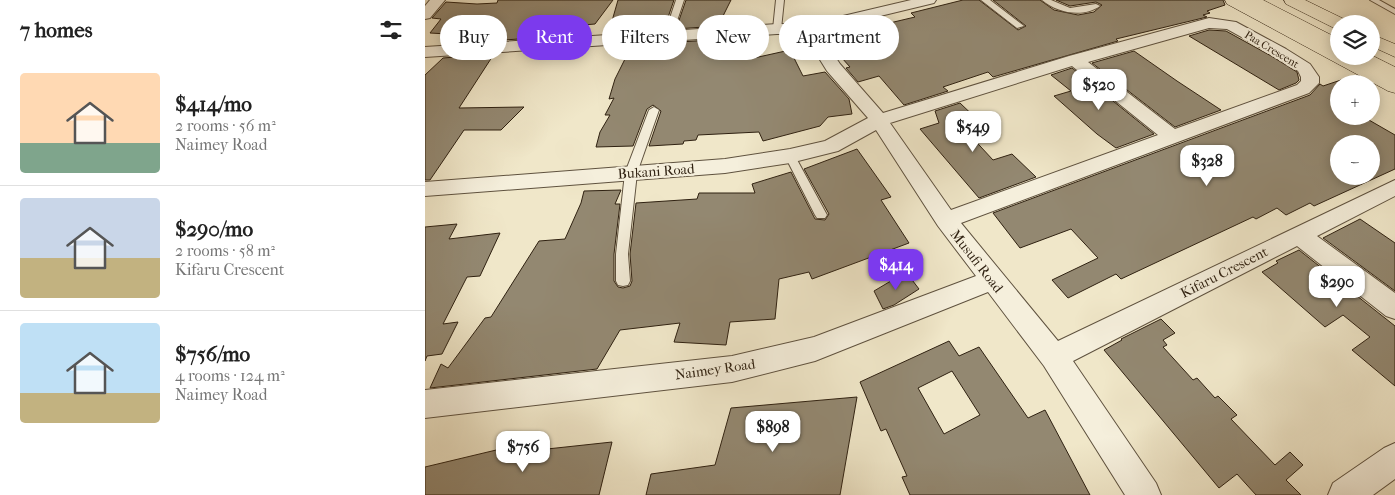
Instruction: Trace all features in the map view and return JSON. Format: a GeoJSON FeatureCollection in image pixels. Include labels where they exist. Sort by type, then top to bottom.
{"type":"FeatureCollection","features":[{"type":"Feature","properties":{"kind":"highway"},"geometry":{"type":"LineString","coordinates":[[1233,0],[1395,87]]}},
{"type":"Feature","properties":{"kind":"highway"},"geometry":{"type":"LineString","coordinates":[[1251,0],[1330,41]]}},
{"type":"Feature","properties":{"kind":"highway"},"geometry":{"type":"LineString","coordinates":[[1268,0],[1330,31]]}},
{"type":"Feature","properties":{"kind":"highway"},"geometry":{"type":"LineString","coordinates":[[1292,0],[1330,19]]}},
{"type":"Feature","properties":{"kind":"highway"},"geometry":{"type":"LineString","coordinates":[[1380,44],[1395,51]]}},
{"type":"Feature","properties":{"kind":"highway"},"geometry":{"type":"LineString","coordinates":[[1380,58],[1395,65]]}},
{"type":"Feature","properties":{"kind":"highway"},"geometry":{"type":"LineString","coordinates":[[1376,65],[1395,75]]}},
{"type":"Feature","properties":{"kind":"street"},"geometry":{"type":"LineString","coordinates":[[425,15],[439,0]]}},
{"type":"Feature","properties":{"kind":"street"},"geometry":{"type":"LineString","coordinates":[[867,15],[929,0]]}},
{"type":"Feature","properties":{"kind":"street","name":"Paa Crescent"},"geometry":{"type":"LineString","coordinates":[[879,120],[1075,60],[1209,22],[1231,25],[1304,68],[1310,77],[1310,83],[1303,89],[946,220]]}},
{"type":"Feature","properties":{"kind":"street"},"geometry":{"type":"LineString","coordinates":[[687,35],[777,29]]}},
{"type":"Feature","properties":{"kind":"street"},"geometry":{"type":"LineString","coordinates":[[425,52],[602,40]]}},
{"type":"Feature","properties":{"kind":"street","name":"Musufi Road"},"geometry":{"type":"LineString","coordinates":[[829,60],[879,120],[946,220],[1054,357],[1144,495]]}},
{"type":"Feature","properties":{"kind":"street"},"geometry":{"type":"LineString","coordinates":[[1075,60],[1172,136]]}},
{"type":"Feature","properties":{"kind":"street","name":"Bukani Road"},"geometry":{"type":"LineString","coordinates":[[425,189],[725,166],[790,156],[831,146],[879,120]]}},
{"type":"Feature","properties":{"kind":"street","name":"Kifaru Crescent"},"geometry":{"type":"LineString","coordinates":[[1054,357],[1395,187]]}},
{"type":"Feature","properties":{"kind":"street"},"geometry":{"type":"LineString","coordinates":[[1299,235],[1395,308]]}},
{"type":"Feature","properties":{"kind":"street","name":"Naimey Road"},"geometry":{"type":"LineString","coordinates":[[425,404],[732,369],[815,349],[992,280]]}},
{"type":"Feature","properties":{"kind":"street"},"geometry":{"type":"LineString","coordinates":[[1345,495],[1395,459]]}},
{"type":"Feature","properties":{"kind":"lane"},"geometry":{"type":"LineString","coordinates":[[675,15],[680,0]]}},
{"type":"Feature","properties":{"kind":"lane"},"geometry":{"type":"LineString","coordinates":[[777,29],[781,0]]}},
{"type":"Feature","properties":{"kind":"lane"},"geometry":{"type":"LineString","coordinates":[[985,0],[1020,26]]}},
{"type":"Feature","properties":{"kind":"lane"},"geometry":{"type":"LineString","coordinates":[[1046,0],[1065,11],[1071,12],[1096,6],[1096,3],[1081,0]]}},
{"type":"Feature","properties":{"kind":"lane"},"geometry":{"type":"LineString","coordinates":[[1374,0],[1395,12]]}},
{"type":"Feature","properties":{"kind":"lane"},"geometry":{"type":"LineString","coordinates":[[623,281],[622,254],[631,173],[654,110]]}},
{"type":"Feature","properties":{"kind":"lane"},"geometry":{"type":"LineString","coordinates":[[790,156],[821,215]]}},
{"type":"Feature","properties":{"kind":"building"},"geometry":{"type":"Polygon","coordinates":[[[498,0],[613,0],[595,24],[592,24],[592,15],[517,15],[517,39],[507,40],[507,15],[440,15],[440,19],[432,18],[446,2],[497,3],[498,0]]]}},
{"type":"Feature","properties":{"kind":"building"},"geometry":{"type":"Polygon","coordinates":[[[618,0],[674,0],[669,15],[614,15],[618,0]]]}},
{"type":"Feature","properties":{"kind":"building"},"geometry":{"type":"Polygon","coordinates":[[[686,0],[731,0],[724,15],[697,15],[697,28],[687,28],[687,15],[681,15],[686,0]]]}},
{"type":"Feature","properties":{"kind":"building"},"geometry":{"type":"Polygon","coordinates":[[[963,0],[979,0],[1018,30],[1026,26],[993,0],[1040,0],[1054,10],[1078,15],[1094,12],[1102,5],[1096,2],[1070,6],[1056,0],[1223,0],[1225,5],[1207,11],[1210,13],[1203,15],[1207,17],[1116,39],[1118,41],[993,77],[988,72],[943,87],[948,91],[904,105],[879,76],[858,82],[846,68],[850,67],[844,60],[899,60],[899,21],[915,17],[911,13],[963,0]]]}},
{"type":"Feature","properties":{"kind":"building"},"geometry":{"type":"Polygon","coordinates":[[[440,20],[440,34],[430,33],[440,20]]]}},
{"type":"Feature","properties":{"kind":"building"},"geometry":{"type":"Polygon","coordinates":[[[1209,30],[1226,31],[1273,57],[1297,72],[1299,80],[1279,90],[1189,36],[1209,30]]]}},
{"type":"Feature","properties":{"kind":"building"},"geometry":{"type":"Polygon","coordinates":[[[697,41],[697,60],[769,60],[769,55],[779,52],[779,60],[795,60],[803,76],[825,72],[849,99],[852,114],[828,117],[820,126],[763,141],[759,132],[698,135],[696,140],[684,141],[683,144],[649,146],[661,111],[653,105],[647,109],[633,146],[596,147],[600,132],[610,115],[605,115],[614,98],[609,99],[615,79],[624,60],[687,60],[687,42],[697,41]]]}},
{"type":"Feature","properties":{"kind":"building"},"geometry":{"type":"Polygon","coordinates":[[[1134,51],[1221,110],[1175,127],[1092,63],[1134,51]]]}},
{"type":"Feature","properties":{"kind":"building"},"geometry":{"type":"Polygon","coordinates":[[[441,60],[490,60],[459,108],[524,107],[501,130],[464,130],[430,180],[425,180],[425,75],[441,60]]]}},
{"type":"Feature","properties":{"kind":"building"},"geometry":{"type":"Polygon","coordinates":[[[1072,68],[1154,134],[1116,148],[1097,134],[1054,96],[1071,91],[1051,75],[1072,68]]]}},
{"type":"Feature","properties":{"kind":"building"},"geometry":{"type":"Polygon","coordinates":[[[1320,84],[1323,86],[1330,84],[1330,125],[1378,125],[1395,135],[1395,169],[1380,176],[1380,135],[1330,135],[1330,185],[1360,185],[1314,206],[1310,203],[1286,215],[1277,208],[1256,219],[1253,217],[1121,279],[1116,274],[1068,298],[1052,280],[1098,258],[1071,229],[1020,248],[993,213],[1310,95],[1320,84]]]}},
{"type":"Feature","properties":{"kind":"building"},"geometry":{"type":"Polygon","coordinates":[[[960,103],[982,124],[979,125],[981,127],[968,133],[993,160],[1012,154],[1036,177],[979,198],[920,129],[939,123],[935,111],[960,103]]]}},
{"type":"Feature","properties":{"kind":"building"},"geometry":{"type":"Polygon","coordinates":[[[857,149],[891,197],[881,200],[909,243],[812,279],[809,272],[779,279],[775,319],[730,322],[726,345],[674,342],[680,323],[620,330],[597,369],[430,388],[441,364],[448,368],[485,318],[491,317],[539,241],[565,239],[581,203],[584,191],[621,190],[615,204],[620,204],[614,254],[614,281],[618,287],[623,288],[630,286],[632,281],[630,254],[636,203],[697,199],[699,193],[755,193],[752,184],[791,172],[815,219],[825,220],[829,214],[804,169],[857,149]]]}},
{"type":"Feature","properties":{"kind":"building"},"geometry":{"type":"Polygon","coordinates":[[[1360,219],[1395,243],[1395,291],[1323,238],[1360,219]]]}},
{"type":"Feature","properties":{"kind":"building"},"geometry":{"type":"Polygon","coordinates":[[[457,224],[449,239],[500,233],[480,276],[467,277],[443,324],[458,322],[442,354],[427,356],[425,361],[425,227],[457,224]]]}},
{"type":"Feature","properties":{"kind":"building"},"geometry":{"type":"Polygon","coordinates":[[[1299,250],[1395,326],[1395,386],[1352,350],[1370,337],[1343,315],[1325,327],[1262,272],[1278,263],[1276,261],[1299,250]]]}},
{"type":"Feature","properties":{"kind":"building"},"geometry":{"type":"Polygon","coordinates":[[[906,272],[919,289],[894,305],[883,309],[874,291],[906,272]]]}},
{"type":"Feature","properties":{"kind":"building"},"geometry":{"type":"Polygon","coordinates":[[[1161,319],[1175,333],[1163,340],[1167,345],[1163,347],[1193,380],[1197,378],[1215,398],[1218,396],[1237,415],[1231,419],[1275,465],[1290,452],[1303,465],[1286,480],[1301,495],[1256,495],[1237,474],[1219,488],[1104,350],[1121,339],[1161,319]]]}},
{"type":"Feature","properties":{"kind":"building"},"geometry":{"type":"Polygon","coordinates":[[[949,341],[959,356],[979,347],[1028,418],[1045,410],[1090,495],[910,495],[902,477],[907,476],[886,429],[881,431],[860,382],[949,341]],[[952,371],[918,388],[944,434],[980,415],[952,371]]]}},
{"type":"Feature","properties":{"kind":"building"},"geometry":{"type":"Polygon","coordinates":[[[857,397],[840,495],[646,495],[651,474],[715,465],[731,408],[857,397]]]}},
{"type":"Feature","properties":{"kind":"building"},"geometry":{"type":"Polygon","coordinates":[[[612,442],[599,495],[425,495],[425,467],[513,446],[510,453],[612,442]]]}}]}
